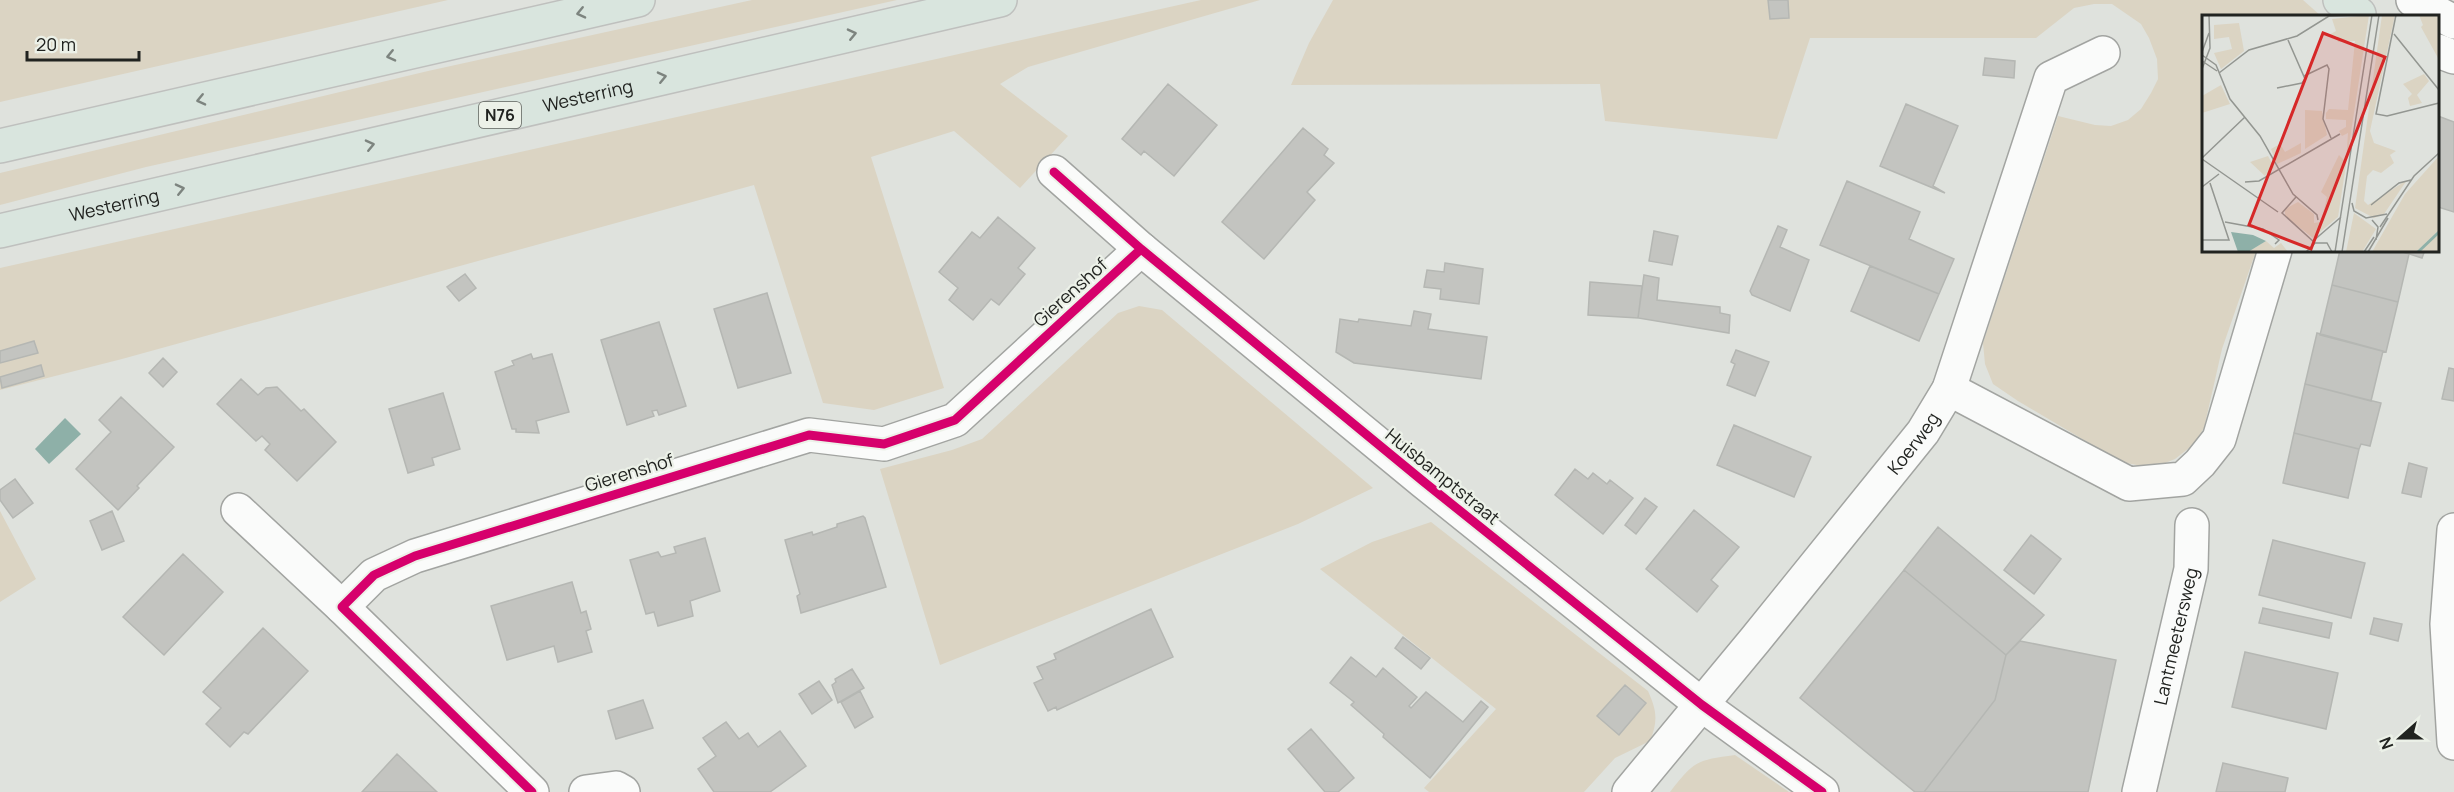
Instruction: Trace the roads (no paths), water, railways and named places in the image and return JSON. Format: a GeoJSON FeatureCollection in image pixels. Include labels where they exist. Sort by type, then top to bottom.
{"type":"FeatureCollection","features":[{"type":"Feature","properties":{"kind":"highway"},"geometry":{"type":"LineString","coordinates":[[0,146],[638,0]]}},
{"type":"Feature","properties":{"kind":"highway","name":"Westerring"},"geometry":{"type":"LineString","coordinates":[[0,231],[1000,0]]}},
{"type":"Feature","properties":{"kind":"street"},"geometry":{"type":"LineString","coordinates":[[2413,0],[2454,22]]}},
{"type":"Feature","properties":{"kind":"street"},"geometry":{"type":"LineString","coordinates":[[2439,51],[2454,57]]}},
{"type":"Feature","properties":{"kind":"street","name":"Koerweg"},"geometry":{"type":"LineString","coordinates":[[1629,792],[1923,432],[1949,389],[2051,78],[2103,53]]}},
{"type":"Feature","properties":{"kind":"street","name":"Huisbamptstraat"},"geometry":{"type":"LineString","coordinates":[[1054,172],[1141,249],[1387,452],[1702,705],[1822,792]]}},
{"type":"Feature","properties":{"kind":"street","name":"Gierenshof"},"geometry":{"type":"LineString","coordinates":[[342,607],[374,575],[415,555],[668,477],[809,435],[884,444],[955,420],[1141,249]]}},
{"type":"Feature","properties":{"kind":"street"},"geometry":{"type":"LineString","coordinates":[[1949,389],[2129,484],[2183,479],[2200,463],[2219,439],[2274,252]]}},
{"type":"Feature","properties":{"kind":"street"},"geometry":{"type":"LineString","coordinates":[[238,510],[342,607],[532,792]]}},
{"type":"Feature","properties":{"kind":"street","name":"Lantmeetersweg"},"geometry":{"type":"LineString","coordinates":[[2139,792],[2191,569],[2192,525]]}},
{"type":"Feature","properties":{"kind":"street"},"geometry":{"type":"LineString","coordinates":[[2454,530],[2447,624],[2454,743]]}},
{"type":"Feature","properties":{"kind":"street"},"geometry":{"type":"LineString","coordinates":[[586,792],[616,788],[623,792]]}},
{"type":"Feature","properties":{"kind":"water"},"geometry":{"type":"Polygon","coordinates":[[[65,418],[81,434],[49,464],[35,449],[65,418]]]}}]}
